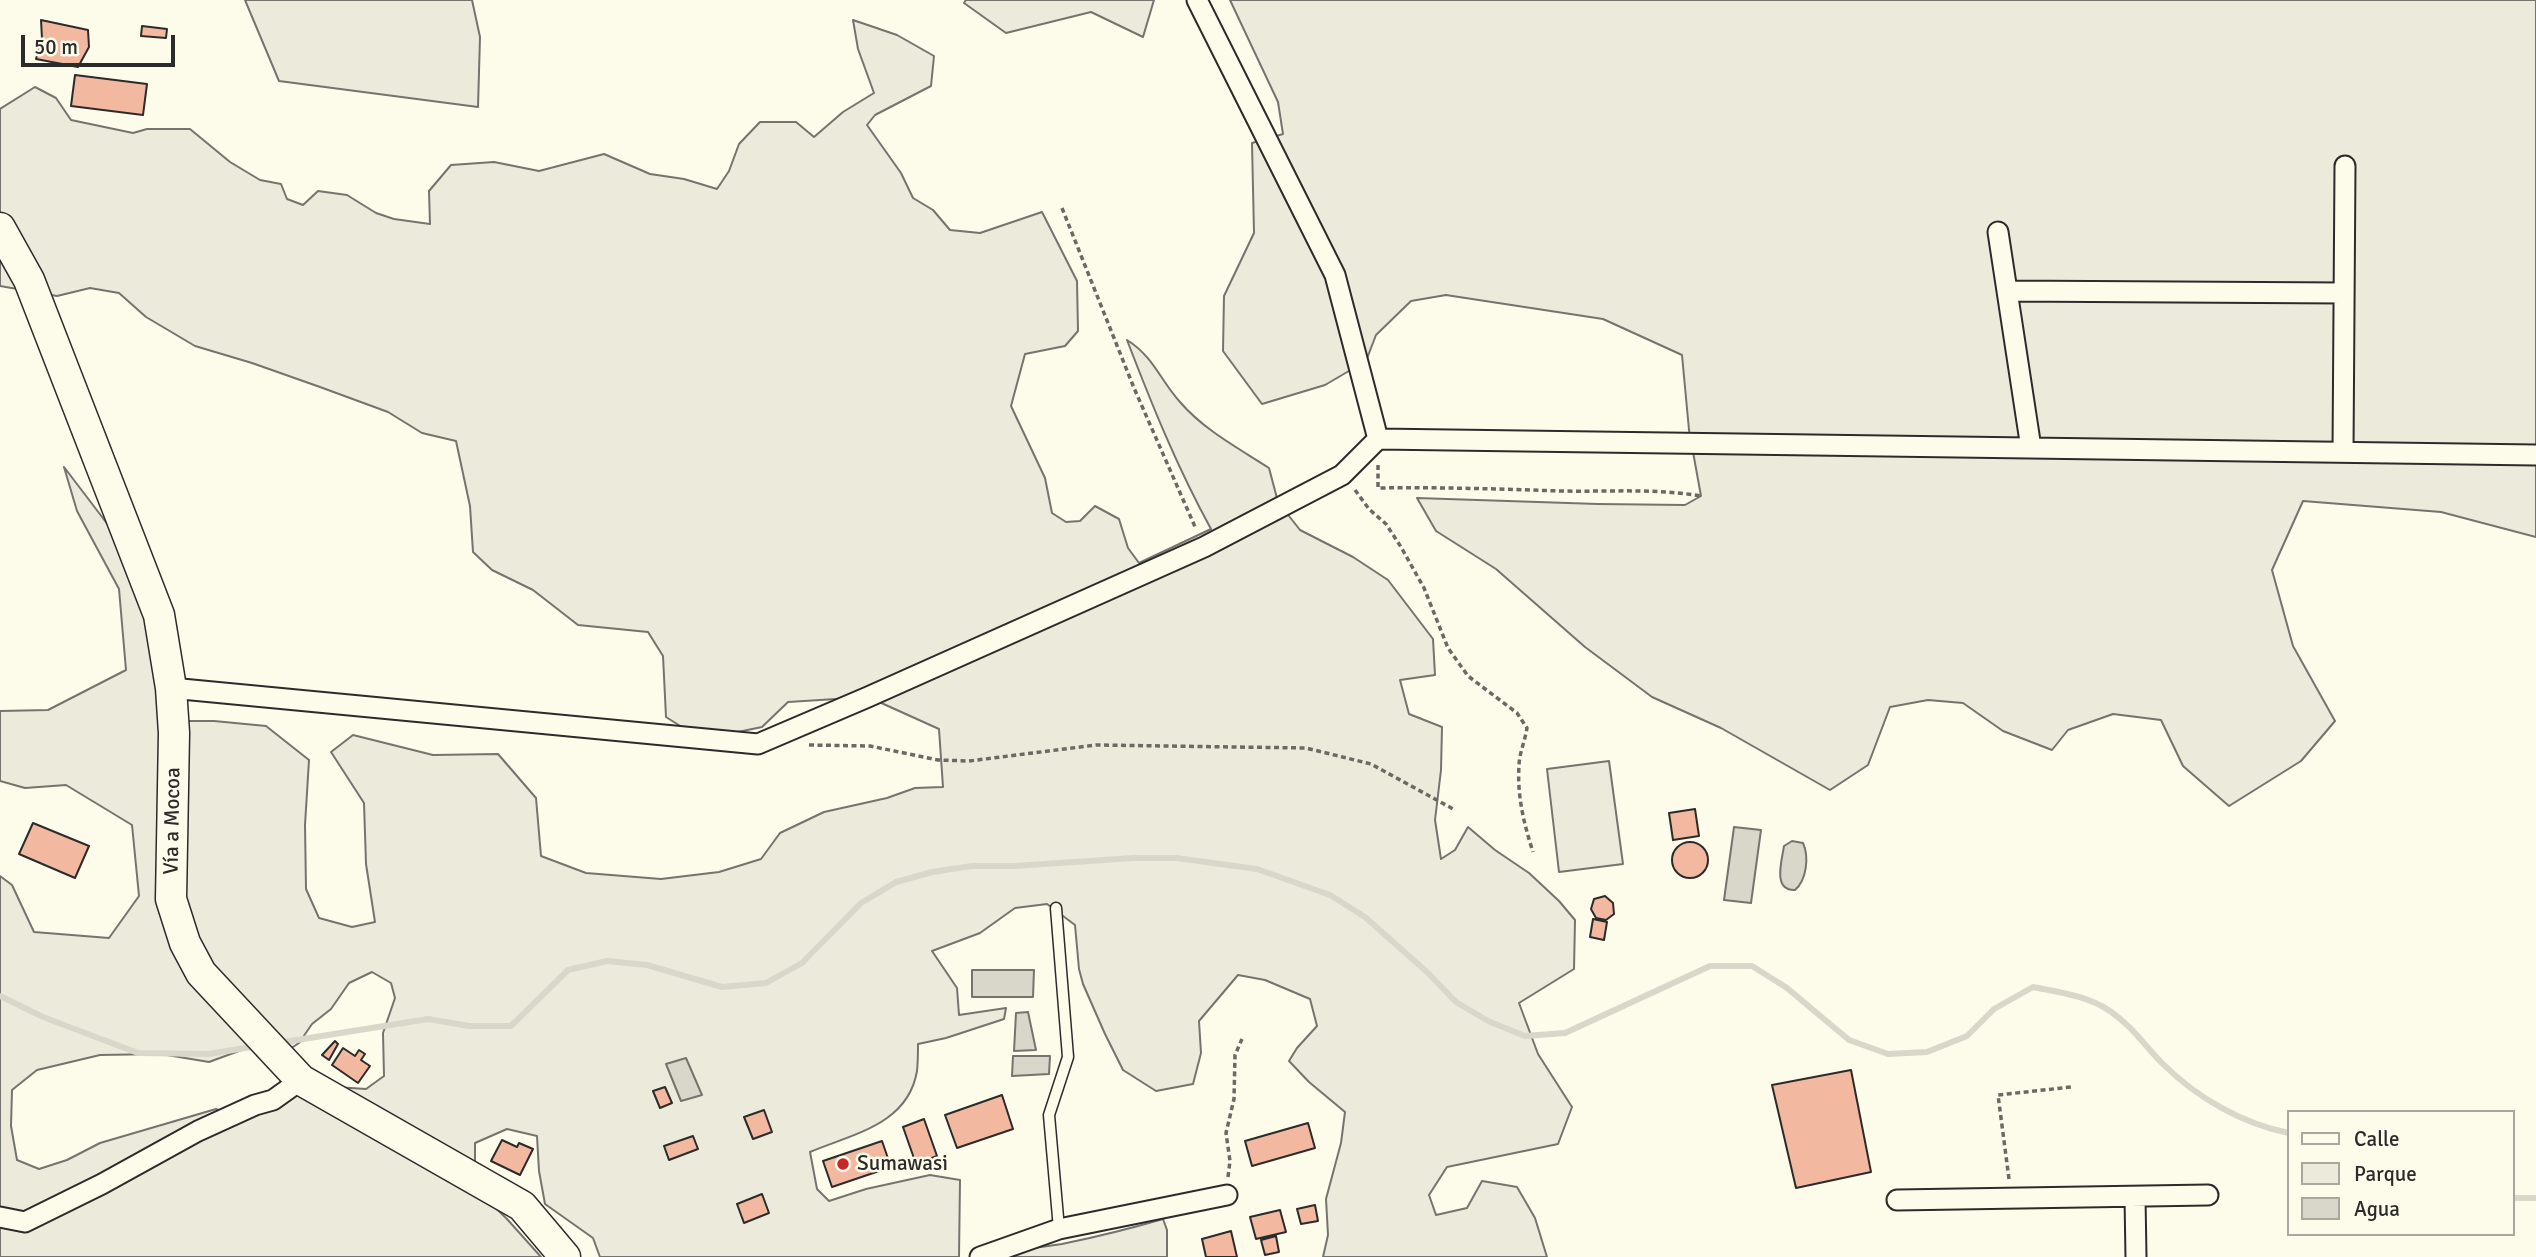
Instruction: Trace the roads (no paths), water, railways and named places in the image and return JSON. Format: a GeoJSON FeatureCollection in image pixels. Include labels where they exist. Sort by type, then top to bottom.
{"type":"FeatureCollection","features":[{"type":"Feature","properties":{"kind":"main road","name":"Vía a Mocoa"},"geometry":{"type":"LineString","coordinates":[[0,228],[29,280],[159,615],[171,688],[174,733],[171,899],[185,943],[201,973],[300,1080],[522,1206],[565,1257]]}},
{"type":"Feature","properties":{"kind":"street"},"geometry":{"type":"LineString","coordinates":[[1197,0],[1335,275],[1378,439]]}},
{"type":"Feature","properties":{"kind":"street"},"geometry":{"type":"LineString","coordinates":[[2343,453],[2345,166]]}},
{"type":"Feature","properties":{"kind":"street"},"geometry":{"type":"LineString","coordinates":[[1998,232],[2031,448]]}},
{"type":"Feature","properties":{"kind":"street"},"geometry":{"type":"LineString","coordinates":[[2007,292],[2344,293]]}},
{"type":"Feature","properties":{"kind":"street"},"geometry":{"type":"LineString","coordinates":[[171,688],[758,744],[1204,547],[1342,475],[1378,439],[2536,455]]}},
{"type":"Feature","properties":{"kind":"street"},"geometry":{"type":"LineString","coordinates":[[0,1217],[25,1222],[102,1184],[198,1131],[255,1105],[273,1100],[300,1080]]}},
{"type":"Feature","properties":{"kind":"street"},"geometry":{"type":"LineString","coordinates":[[980,1257],[1059,1229],[1227,1195]]}},
{"type":"Feature","properties":{"kind":"street"},"geometry":{"type":"LineString","coordinates":[[1896,1200],[2208,1195]]}},
{"type":"Feature","properties":{"kind":"street"},"geometry":{"type":"LineString","coordinates":[[2135,1196],[2136,1257]]}},
{"type":"Feature","properties":{"kind":"lane"},"geometry":{"type":"LineString","coordinates":[[1056,908],[1068,1057],[1049,1115],[1059,1229]]}},
{"type":"Feature","properties":{"kind":"water"},"geometry":{"type":"Polygon","coordinates":[[[1734,827],[1761,830],[1751,903],[1724,900],[1734,827]]]}},
{"type":"Feature","properties":{"kind":"water"},"geometry":{"type":"Polygon","coordinates":[[[1792,841],[1803,843],[1806,854],[1806,868],[1795,890],[1783,886],[1780,874],[1784,846],[1792,841]]]}},
{"type":"Feature","properties":{"kind":"water"},"geometry":{"type":"Polygon","coordinates":[[[972,970],[1034,970],[1033,997],[972,997],[972,970]]]}},
{"type":"Feature","properties":{"kind":"water"},"geometry":{"type":"Polygon","coordinates":[[[1028,1012],[1036,1050],[1014,1051],[1016,1013],[1028,1012]]]}},
{"type":"Feature","properties":{"kind":"water"},"geometry":{"type":"Polygon","coordinates":[[[1013,1056],[1050,1056],[1049,1074],[1012,1076],[1013,1056]]]}},
{"type":"Feature","properties":{"kind":"water"},"geometry":{"type":"Polygon","coordinates":[[[686,1058],[702,1095],[681,1101],[666,1064],[686,1058]]]}},
{"type":"Feature","properties":{"kind":"waterway"},"geometry":{"type":"LineString","coordinates":[[278,1043],[428,1019],[469,1026],[511,1026],[568,970],[607,961],[647,965],[722,987],[766,983],[802,963],[861,903],[896,882],[932,872],[972,866],[1176,858],[1257,869],[1330,895],[1365,917],[1427,972],[1456,1002],[1488,1021],[1525,1036],[1565,1033],[1710,966],[1752,966],[1787,988],[1849,1040],[1888,1054],[1927,1052],[1967,1036],[1994,1009],[2033,987],[2073,995],[2110,1011],[2191,1088],[2238,1116],[2288,1133]]}},
{"type":"Feature","properties":{"kind":"waterway"},"geometry":{"type":"LineString","coordinates":[[0,996],[43,1017],[138,1053],[209,1054],[257,1046]]}},
{"type":"Feature","properties":{"kind":"waterway"},"geometry":{"type":"LineString","coordinates":[[2515,1198],[2536,1198]]}},
{"type":"Feature","properties":{"kind":"place","name":"Sumawasi"},"geometry":{"type":"Point","coordinates":[843,1164]}}]}
